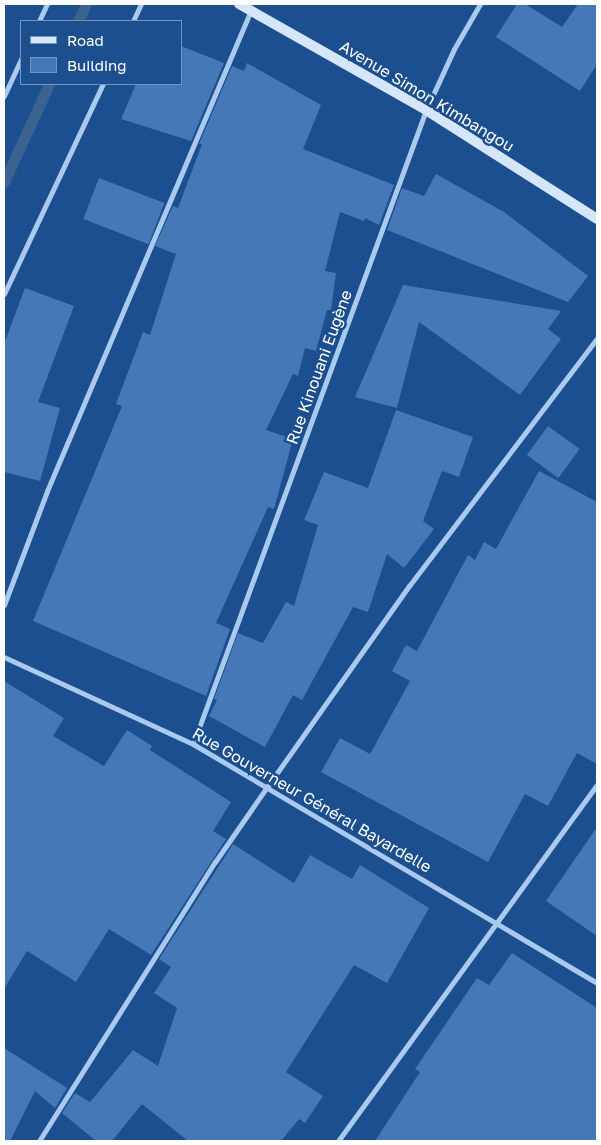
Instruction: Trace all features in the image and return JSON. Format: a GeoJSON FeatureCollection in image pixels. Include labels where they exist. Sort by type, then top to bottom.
{"type":"FeatureCollection","features":[{"type":"Feature","properties":{"kind":"street"},"geometry":{"type":"LineString","coordinates":[[40,20],[48,4]]}},
{"type":"Feature","properties":{"kind":"street"},"geometry":{"type":"LineString","coordinates":[[133,20],[141,4]]}},
{"type":"Feature","properties":{"kind":"street","name":"Avenue Simon Kimbangou"},"geometry":{"type":"LineString","coordinates":[[239,4],[426,110],[597,218]]}},
{"type":"Feature","properties":{"kind":"street","name":"Rue Kinouani Eugène"},"geometry":{"type":"LineString","coordinates":[[193,744],[426,110],[454,49],[480,4]]}},
{"type":"Feature","properties":{"kind":"street"},"geometry":{"type":"LineString","coordinates":[[4,605],[47,491],[250,10]]}},
{"type":"Feature","properties":{"kind":"street"},"geometry":{"type":"LineString","coordinates":[[4,96],[20,61]]}},
{"type":"Feature","properties":{"kind":"street"},"geometry":{"type":"LineString","coordinates":[[4,294],[103,85]]}},
{"type":"Feature","properties":{"kind":"street"},"geometry":{"type":"LineString","coordinates":[[39,1141],[215,862],[267,787],[409,586],[597,338]]}},
{"type":"Feature","properties":{"kind":"street","name":"Rue Gouverneur Général Bayardelle"},"geometry":{"type":"LineString","coordinates":[[4,657],[193,744],[496,921],[597,983]]}},
{"type":"Feature","properties":{"kind":"street"},"geometry":{"type":"LineString","coordinates":[[338,1141],[496,921],[597,785]]}},
{"type":"Feature","properties":{"kind":"building"},"geometry":{"type":"Polygon","coordinates":[[[517,4],[525,4],[562,27],[578,4],[597,4],[597,64],[580,91],[496,37],[517,4]]]}},
{"type":"Feature","properties":{"kind":"building"},"geometry":{"type":"Polygon","coordinates":[[[182,46],[224,63],[191,141],[121,119],[136,85],[182,85],[182,46]]]}},
{"type":"Feature","properties":{"kind":"building"},"geometry":{"type":"Polygon","coordinates":[[[247,63],[321,105],[303,149],[394,185],[379,225],[365,218],[364,221],[340,212],[325,271],[336,273],[331,310],[327,310],[316,351],[305,348],[298,376],[293,374],[266,430],[293,439],[274,509],[268,507],[216,623],[230,629],[206,696],[33,621],[122,406],[116,404],[143,332],[150,335],[176,254],[155,246],[173,206],[178,208],[202,144],[199,144],[232,66],[244,71],[247,63]]]}},
{"type":"Feature","properties":{"kind":"building"},"geometry":{"type":"Polygon","coordinates":[[[436,174],[504,212],[588,276],[568,302],[387,230],[402,188],[424,196],[436,174]]]}},
{"type":"Feature","properties":{"kind":"building"},"geometry":{"type":"Polygon","coordinates":[[[99,178],[164,203],[149,244],[83,219],[99,178]]]}},
{"type":"Feature","properties":{"kind":"building"},"geometry":{"type":"Polygon","coordinates":[[[403,285],[561,311],[548,329],[561,339],[520,395],[419,322],[397,408],[355,397],[403,285]]]}},
{"type":"Feature","properties":{"kind":"building"},"geometry":{"type":"Polygon","coordinates":[[[25,288],[74,306],[38,402],[60,408],[40,481],[4,472],[4,344],[25,288]]]}},
{"type":"Feature","properties":{"kind":"building"},"geometry":{"type":"Polygon","coordinates":[[[396,410],[473,437],[459,477],[442,471],[423,521],[434,529],[404,568],[387,554],[368,612],[353,607],[302,700],[293,695],[265,747],[209,716],[217,700],[214,699],[238,633],[263,643],[286,602],[294,606],[318,525],[304,520],[324,472],[368,488],[396,410]]]}},
{"type":"Feature","properties":{"kind":"building"},"geometry":{"type":"Polygon","coordinates":[[[548,426],[580,449],[558,478],[527,455],[548,426]]]}},
{"type":"Feature","properties":{"kind":"building"},"geometry":{"type":"Polygon","coordinates":[[[539,471],[597,502],[597,764],[577,753],[548,806],[525,794],[488,862],[321,772],[340,738],[370,754],[410,681],[392,671],[406,645],[417,651],[468,555],[475,560],[484,542],[496,549],[539,471]]]}},
{"type":"Feature","properties":{"kind":"building"},"geometry":{"type":"Polygon","coordinates":[[[4,681],[64,718],[53,736],[104,766],[127,730],[152,746],[150,750],[231,802],[213,831],[226,839],[151,955],[109,929],[76,982],[27,951],[4,989],[4,681]]]}},
{"type":"Feature","properties":{"kind":"building"},"geometry":{"type":"Polygon","coordinates":[[[597,827],[597,936],[546,901],[597,827]]]}},
{"type":"Feature","properties":{"kind":"building"},"geometry":{"type":"Polygon","coordinates":[[[233,844],[294,883],[310,855],[352,879],[360,865],[429,908],[387,983],[354,965],[286,1072],[323,1096],[305,1123],[299,1119],[281,1141],[188,1141],[142,1104],[112,1141],[96,1141],[62,1113],[75,1093],[90,1102],[133,1050],[158,1066],[177,1008],[154,993],[171,967],[159,959],[233,844]]]}},
{"type":"Feature","properties":{"kind":"building"},"geometry":{"type":"Polygon","coordinates":[[[512,953],[597,1008],[597,1141],[375,1141],[420,1072],[415,1069],[477,978],[489,985],[512,953]]]}},
{"type":"Feature","properties":{"kind":"building"},"geometry":{"type":"Polygon","coordinates":[[[4,1048],[67,1088],[55,1108],[35,1091],[10,1141],[4,1141],[4,1048]]]}},
{"type":"Feature","properties":{"kind":"waterway"},"geometry":{"type":"LineString","coordinates":[[78,20],[86,4]]}},
{"type":"Feature","properties":{"kind":"waterway"},"geometry":{"type":"LineString","coordinates":[[4,182],[49,85]]}}]}
